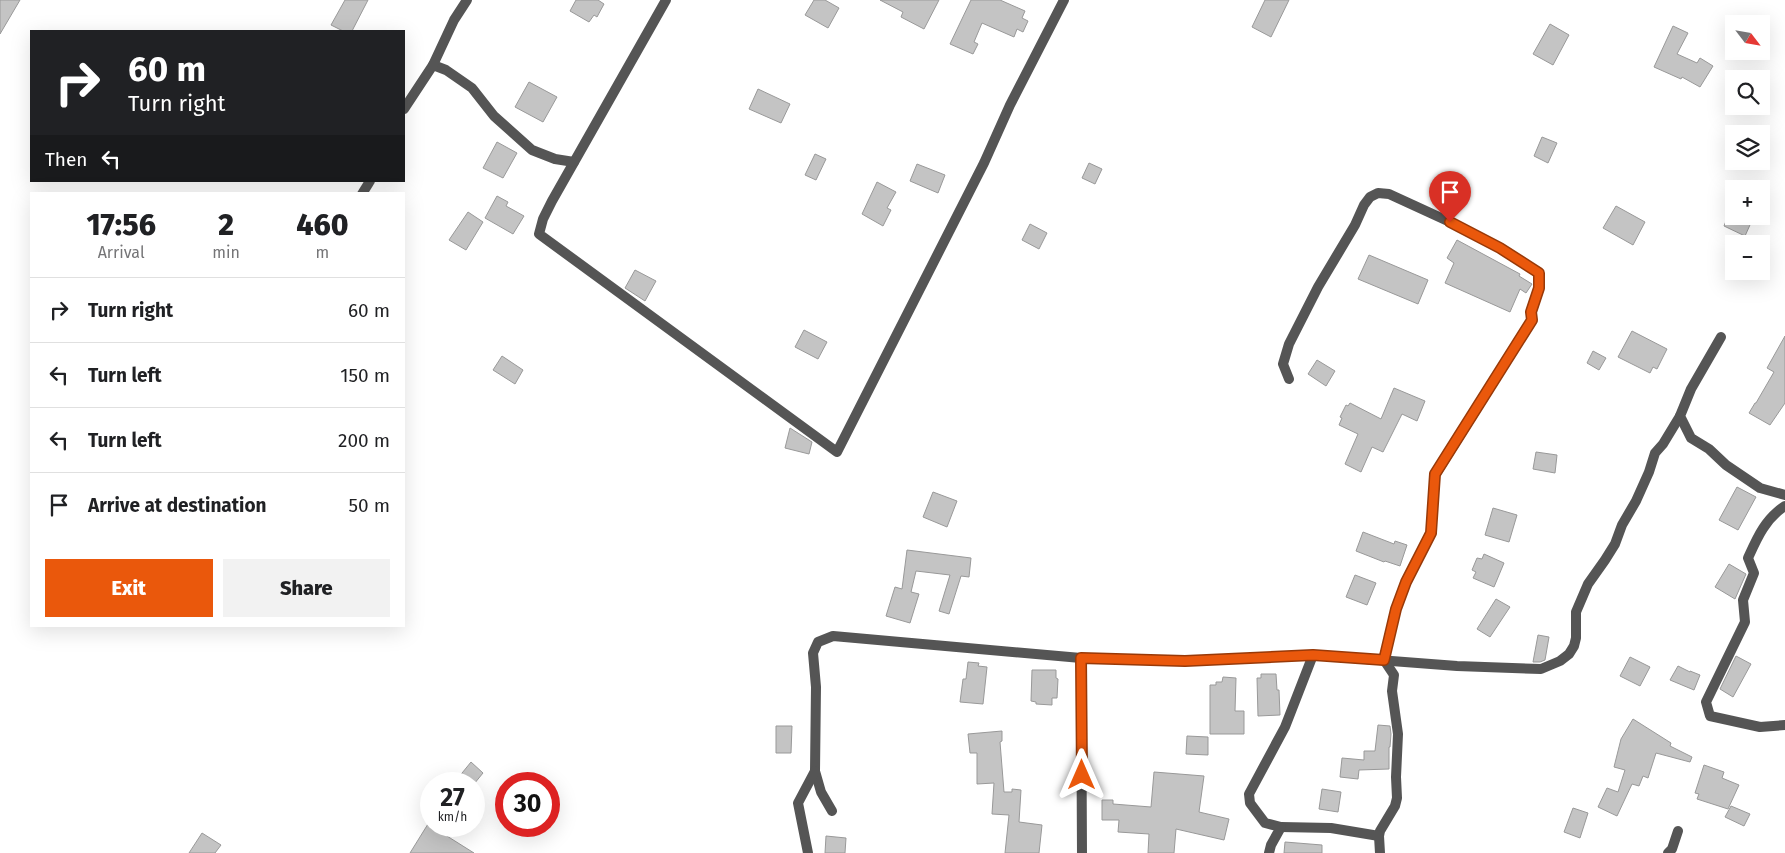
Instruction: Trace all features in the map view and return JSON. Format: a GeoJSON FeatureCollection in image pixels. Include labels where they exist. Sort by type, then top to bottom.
{"type":"FeatureCollection","features":[{"type":"Feature","properties":{"kind":"street"},"geometry":{"type":"LineString","coordinates":[[405,107],[433,65],[454,20],[467,0]]}},
{"type":"Feature","properties":{"kind":"street"},"geometry":{"type":"LineString","coordinates":[[666,0],[552,201],[539,234],[836,452],[984,163],[1010,105],[1064,0]]}},
{"type":"Feature","properties":{"kind":"street"},"geometry":{"type":"LineString","coordinates":[[433,65],[446,70],[472,88],[494,116],[532,150],[555,159],[574,162]]}},
{"type":"Feature","properties":{"kind":"street"},"geometry":{"type":"LineString","coordinates":[[1289,379],[1283,364],[1296,328],[1355,225],[1364,205],[1370,197],[1378,193],[1389,194],[1450,222],[1500,248],[1539,273],[1539,288],[1531,312],[1532,320],[1435,474],[1431,533],[1406,582],[1396,609],[1384,660],[1394,675],[1392,691],[1398,734],[1397,798],[1395,806],[1379,836],[1380,853]]}},
{"type":"Feature","properties":{"kind":"street"},"geometry":{"type":"LineString","coordinates":[[832,811],[821,792],[815,771],[816,687],[814,653],[818,642],[833,636],[1081,658],[1185,661],[1313,655],[1457,666],[1541,669],[1560,661],[1569,654],[1574,646],[1576,638],[1576,612],[1588,584],[1615,544],[1656,453],[1664,444],[1680,416],[1691,388],[1721,337]]}},
{"type":"Feature","properties":{"kind":"street"},"geometry":{"type":"LineString","coordinates":[[1680,416],[1690,438],[1709,449],[1726,465],[1760,488],[1785,495]]}},
{"type":"Feature","properties":{"kind":"street"},"geometry":{"type":"LineString","coordinates":[[1785,506],[1775,512],[1761,529],[1748,558],[1754,573],[1743,600],[1745,622],[1706,702],[1710,716],[1760,727],[1785,725]]}},
{"type":"Feature","properties":{"kind":"street"},"geometry":{"type":"LineString","coordinates":[[1313,655],[1285,727],[1249,794],[1250,803],[1265,823],[1281,826],[1331,828],[1379,836]]}},
{"type":"Feature","properties":{"kind":"street"},"geometry":{"type":"LineString","coordinates":[[1081,658],[1082,853]]}},
{"type":"Feature","properties":{"kind":"street"},"geometry":{"type":"LineString","coordinates":[[808,853],[798,803],[815,771]]}},
{"type":"Feature","properties":{"kind":"street"},"geometry":{"type":"LineString","coordinates":[[1269,853],[1281,826]]}},
{"type":"Feature","properties":{"kind":"street"},"geometry":{"type":"LineString","coordinates":[[1668,853],[1672,849],[1678,831]]}},
{"type":"Feature","properties":{"kind":"building"},"geometry":{"type":"Polygon","coordinates":[[[0,0],[20,0],[0,34],[0,0]]]}},
{"type":"Feature","properties":{"kind":"building"},"geometry":{"type":"Polygon","coordinates":[[[345,0],[368,0],[353,30],[341,30],[331,25],[345,0]]]}},
{"type":"Feature","properties":{"kind":"building"},"geometry":{"type":"Polygon","coordinates":[[[576,0],[598,0],[604,4],[597,17],[594,15],[589,22],[570,11],[576,0]]]}},
{"type":"Feature","properties":{"kind":"building"},"geometry":{"type":"Polygon","coordinates":[[[814,0],[825,0],[839,8],[828,28],[805,15],[814,0]]]}},
{"type":"Feature","properties":{"kind":"building"},"geometry":{"type":"Polygon","coordinates":[[[880,0],[939,0],[924,29],[901,17],[903,12],[880,0]]]}},
{"type":"Feature","properties":{"kind":"building"},"geometry":{"type":"Polygon","coordinates":[[[971,0],[1000,0],[1025,11],[1022,18],[1028,21],[1023,32],[1017,29],[1014,37],[982,23],[974,42],[978,44],[973,54],[950,44],[971,0]]]}},
{"type":"Feature","properties":{"kind":"building"},"geometry":{"type":"Polygon","coordinates":[[[1265,0],[1289,0],[1271,37],[1252,27],[1265,0]]]}},
{"type":"Feature","properties":{"kind":"building"},"geometry":{"type":"Polygon","coordinates":[[[1550,24],[1569,35],[1553,65],[1533,54],[1550,24]]]}},
{"type":"Feature","properties":{"kind":"building"},"geometry":{"type":"Polygon","coordinates":[[[1673,26],[1688,33],[1677,54],[1697,63],[1700,58],[1713,66],[1700,87],[1682,77],[1681,79],[1654,67],[1673,26]]]}},
{"type":"Feature","properties":{"kind":"building"},"geometry":{"type":"Polygon","coordinates":[[[529,82],[557,97],[543,122],[515,107],[529,82]]]}},
{"type":"Feature","properties":{"kind":"building"},"geometry":{"type":"Polygon","coordinates":[[[758,89],[790,104],[781,123],[749,109],[758,89]]]}},
{"type":"Feature","properties":{"kind":"building"},"geometry":{"type":"Polygon","coordinates":[[[1542,137],[1557,143],[1548,163],[1534,156],[1542,137]]]}},
{"type":"Feature","properties":{"kind":"building"},"geometry":{"type":"Polygon","coordinates":[[[497,142],[517,153],[503,178],[483,168],[497,142]]]}},
{"type":"Feature","properties":{"kind":"building"},"geometry":{"type":"Polygon","coordinates":[[[815,154],[826,159],[816,180],[805,175],[815,154]]]}},
{"type":"Feature","properties":{"kind":"building"},"geometry":{"type":"Polygon","coordinates":[[[1089,163],[1102,169],[1095,184],[1082,178],[1089,163]]]}},
{"type":"Feature","properties":{"kind":"building"},"geometry":{"type":"Polygon","coordinates":[[[917,164],[945,175],[938,193],[910,181],[917,164]]]}},
{"type":"Feature","properties":{"kind":"building"},"geometry":{"type":"Polygon","coordinates":[[[877,182],[896,192],[887,208],[891,210],[883,226],[862,214],[877,182]]]}},
{"type":"Feature","properties":{"kind":"building"},"geometry":{"type":"Polygon","coordinates":[[[497,196],[508,202],[506,206],[524,216],[513,234],[485,218],[497,196]]]}},
{"type":"Feature","properties":{"kind":"building"},"geometry":{"type":"Polygon","coordinates":[[[1616,206],[1645,222],[1633,245],[1603,228],[1616,206]]]}},
{"type":"Feature","properties":{"kind":"building"},"geometry":{"type":"Polygon","coordinates":[[[468,212],[483,222],[466,250],[449,240],[468,212]]]}},
{"type":"Feature","properties":{"kind":"building"},"geometry":{"type":"Polygon","coordinates":[[[1030,224],[1047,233],[1039,249],[1022,240],[1030,224]]]}},
{"type":"Feature","properties":{"kind":"building"},"geometry":{"type":"Polygon","coordinates":[[[1725,224],[1750,225],[1745,235],[1724,226],[1725,224]]]}},
{"type":"Feature","properties":{"kind":"building"},"geometry":{"type":"Polygon","coordinates":[[[1457,240],[1520,274],[1519,276],[1532,284],[1526,293],[1520,289],[1510,312],[1445,283],[1454,263],[1447,258],[1457,240]]]}},
{"type":"Feature","properties":{"kind":"building"},"geometry":{"type":"Polygon","coordinates":[[[1369,255],[1428,280],[1418,304],[1358,279],[1369,255]]]}},
{"type":"Feature","properties":{"kind":"building"},"geometry":{"type":"Polygon","coordinates":[[[635,270],[656,281],[645,301],[625,288],[635,270]]]}},
{"type":"Feature","properties":{"kind":"building"},"geometry":{"type":"Polygon","coordinates":[[[804,330],[827,342],[818,359],[795,347],[804,330]]]}},
{"type":"Feature","properties":{"kind":"building"},"geometry":{"type":"Polygon","coordinates":[[[1632,331],[1667,349],[1657,369],[1653,367],[1650,373],[1618,357],[1632,331]]]}},
{"type":"Feature","properties":{"kind":"building"},"geometry":{"type":"Polygon","coordinates":[[[1785,336],[1785,403],[1770,425],[1749,413],[1774,372],[1767,368],[1785,336]]]}},
{"type":"Feature","properties":{"kind":"building"},"geometry":{"type":"Polygon","coordinates":[[[1593,351],[1606,358],[1599,370],[1587,363],[1593,351]]]}},
{"type":"Feature","properties":{"kind":"building"},"geometry":{"type":"Polygon","coordinates":[[[502,356],[523,370],[515,384],[493,370],[502,356]]]}},
{"type":"Feature","properties":{"kind":"building"},"geometry":{"type":"Polygon","coordinates":[[[1317,360],[1335,371],[1326,386],[1308,374],[1317,360]]]}},
{"type":"Feature","properties":{"kind":"building"},"geometry":{"type":"Polygon","coordinates":[[[1394,388],[1425,401],[1417,421],[1402,414],[1383,452],[1372,447],[1361,472],[1345,464],[1358,434],[1339,425],[1342,418],[1340,417],[1346,405],[1348,406],[1350,403],[1381,419],[1394,388]]]}},
{"type":"Feature","properties":{"kind":"building"},"geometry":{"type":"Polygon","coordinates":[[[790,428],[812,442],[809,454],[785,448],[790,428]]]}},
{"type":"Feature","properties":{"kind":"building"},"geometry":{"type":"Polygon","coordinates":[[[1536,452],[1557,455],[1555,473],[1533,469],[1536,452]]]}},
{"type":"Feature","properties":{"kind":"building"},"geometry":{"type":"Polygon","coordinates":[[[1737,487],[1756,497],[1738,530],[1719,520],[1737,487]]]}},
{"type":"Feature","properties":{"kind":"building"},"geometry":{"type":"Polygon","coordinates":[[[933,492],[957,501],[947,527],[923,517],[933,492]]]}},
{"type":"Feature","properties":{"kind":"building"},"geometry":{"type":"Polygon","coordinates":[[[1493,508],[1517,515],[1509,542],[1485,535],[1493,508]]]}},
{"type":"Feature","properties":{"kind":"building"},"geometry":{"type":"Polygon","coordinates":[[[1363,532],[1394,544],[1395,541],[1407,545],[1400,566],[1356,551],[1363,532]]]}},
{"type":"Feature","properties":{"kind":"building"},"geometry":{"type":"Polygon","coordinates":[[[907,550],[971,558],[969,577],[961,576],[949,614],[939,611],[950,575],[916,571],[911,592],[919,594],[910,623],[886,616],[895,587],[902,589],[907,550]]]}},
{"type":"Feature","properties":{"kind":"building"},"geometry":{"type":"Polygon","coordinates":[[[1484,554],[1504,563],[1494,587],[1473,578],[1476,572],[1472,570],[1477,558],[1482,559],[1484,554]]]}},
{"type":"Feature","properties":{"kind":"building"},"geometry":{"type":"Polygon","coordinates":[[[1729,564],[1746,574],[1735,599],[1715,587],[1729,564]]]}},
{"type":"Feature","properties":{"kind":"building"},"geometry":{"type":"Polygon","coordinates":[[[1355,575],[1376,583],[1367,605],[1346,597],[1355,575]]]}},
{"type":"Feature","properties":{"kind":"building"},"geometry":{"type":"Polygon","coordinates":[[[1496,599],[1510,607],[1490,637],[1477,629],[1496,599]]]}},
{"type":"Feature","properties":{"kind":"building"},"geometry":{"type":"Polygon","coordinates":[[[1538,635],[1549,637],[1545,660],[1533,662],[1538,635]]]}},
{"type":"Feature","properties":{"kind":"building"},"geometry":{"type":"Polygon","coordinates":[[[1736,656],[1751,664],[1733,697],[1720,689],[1736,656]]]}},
{"type":"Feature","properties":{"kind":"building"},"geometry":{"type":"Polygon","coordinates":[[[1630,657],[1650,667],[1640,686],[1620,676],[1630,657]]]}},
{"type":"Feature","properties":{"kind":"building"},"geometry":{"type":"Polygon","coordinates":[[[968,662],[979,663],[978,666],[987,667],[983,704],[960,702],[963,679],[966,679],[968,662]]]}},
{"type":"Feature","properties":{"kind":"building"},"geometry":{"type":"Polygon","coordinates":[[[1678,666],[1700,675],[1694,690],[1670,680],[1678,666]]]}},
{"type":"Feature","properties":{"kind":"building"},"geometry":{"type":"Polygon","coordinates":[[[1032,670],[1056,670],[1056,678],[1058,679],[1057,698],[1052,698],[1052,705],[1036,704],[1036,702],[1031,701],[1032,670]]]}},
{"type":"Feature","properties":{"kind":"building"},"geometry":{"type":"Polygon","coordinates":[[[1261,674],[1276,674],[1280,715],[1258,716],[1257,678],[1261,678],[1261,674]]]}},
{"type":"Feature","properties":{"kind":"building"},"geometry":{"type":"Polygon","coordinates":[[[1223,677],[1236,678],[1235,711],[1244,711],[1244,734],[1210,734],[1210,685],[1222,682],[1223,677]]]}},
{"type":"Feature","properties":{"kind":"building"},"geometry":{"type":"Polygon","coordinates":[[[1633,719],[1671,743],[1670,746],[1692,757],[1690,762],[1656,753],[1648,778],[1643,776],[1639,786],[1632,784],[1617,816],[1598,807],[1607,788],[1618,792],[1625,770],[1614,767],[1621,739],[1633,719]]]}},
{"type":"Feature","properties":{"kind":"building"},"geometry":{"type":"Polygon","coordinates":[[[1378,725],[1390,726],[1389,769],[1359,770],[1358,779],[1340,777],[1342,758],[1364,760],[1364,751],[1375,751],[1378,725]]]}},
{"type":"Feature","properties":{"kind":"building"},"geometry":{"type":"Polygon","coordinates":[[[776,726],[792,726],[791,753],[776,753],[776,726]]]}},
{"type":"Feature","properties":{"kind":"building"},"geometry":{"type":"Polygon","coordinates":[[[1002,731],[1002,741],[1000,742],[1004,792],[1012,792],[1012,789],[1021,790],[1019,822],[1042,825],[1039,853],[1005,853],[1009,815],[992,814],[994,783],[977,784],[977,753],[970,753],[968,734],[1002,731]]]}},
{"type":"Feature","properties":{"kind":"building"},"geometry":{"type":"Polygon","coordinates":[[[1187,736],[1208,737],[1208,755],[1186,754],[1187,736]]]}},
{"type":"Feature","properties":{"kind":"building"},"geometry":{"type":"Polygon","coordinates":[[[471,762],[482,772],[463,772],[471,762]]]}},
{"type":"Feature","properties":{"kind":"building"},"geometry":{"type":"Polygon","coordinates":[[[1704,765],[1724,772],[1722,778],[1739,785],[1728,809],[1697,799],[1699,794],[1695,793],[1704,765]]]}},
{"type":"Feature","properties":{"kind":"building"},"geometry":{"type":"Polygon","coordinates":[[[1154,772],[1204,776],[1199,812],[1229,819],[1224,840],[1176,829],[1174,853],[1148,853],[1149,834],[1118,832],[1119,820],[1102,820],[1102,800],[1113,800],[1113,804],[1151,807],[1154,772]]]}},
{"type":"Feature","properties":{"kind":"building"},"geometry":{"type":"Polygon","coordinates":[[[1322,789],[1341,792],[1338,812],[1319,809],[1322,789]]]}},
{"type":"Feature","properties":{"kind":"building"},"geometry":{"type":"Polygon","coordinates":[[[1731,806],[1750,814],[1744,826],[1725,817],[1731,806]]]}},
{"type":"Feature","properties":{"kind":"building"},"geometry":{"type":"Polygon","coordinates":[[[1573,808],[1588,813],[1580,838],[1564,832],[1573,808]]]}},
{"type":"Feature","properties":{"kind":"building"},"geometry":{"type":"Polygon","coordinates":[[[202,833],[221,845],[215,853],[189,853],[202,833]]]}},
{"type":"Feature","properties":{"kind":"building"},"geometry":{"type":"Polygon","coordinates":[[[826,836],[846,838],[845,853],[825,853],[826,836]]]}},
{"type":"Feature","properties":{"kind":"building"},"geometry":{"type":"Polygon","coordinates":[[[420,837],[449,837],[474,853],[410,853],[420,837]]]}},
{"type":"Feature","properties":{"kind":"building"},"geometry":{"type":"Polygon","coordinates":[[[1285,842],[1322,845],[1322,853],[1284,853],[1285,842]]]}},
{"type":"Feature","properties":{"kind":"route"},"geometry":{"type":"LineString","coordinates":[[1082,775],[1081,658],[1185,661],[1313,655],[1384,660],[1396,609],[1406,582],[1431,533],[1435,474],[1532,320],[1531,312],[1539,288],[1539,273],[1500,248],[1450,222]]}}]}
